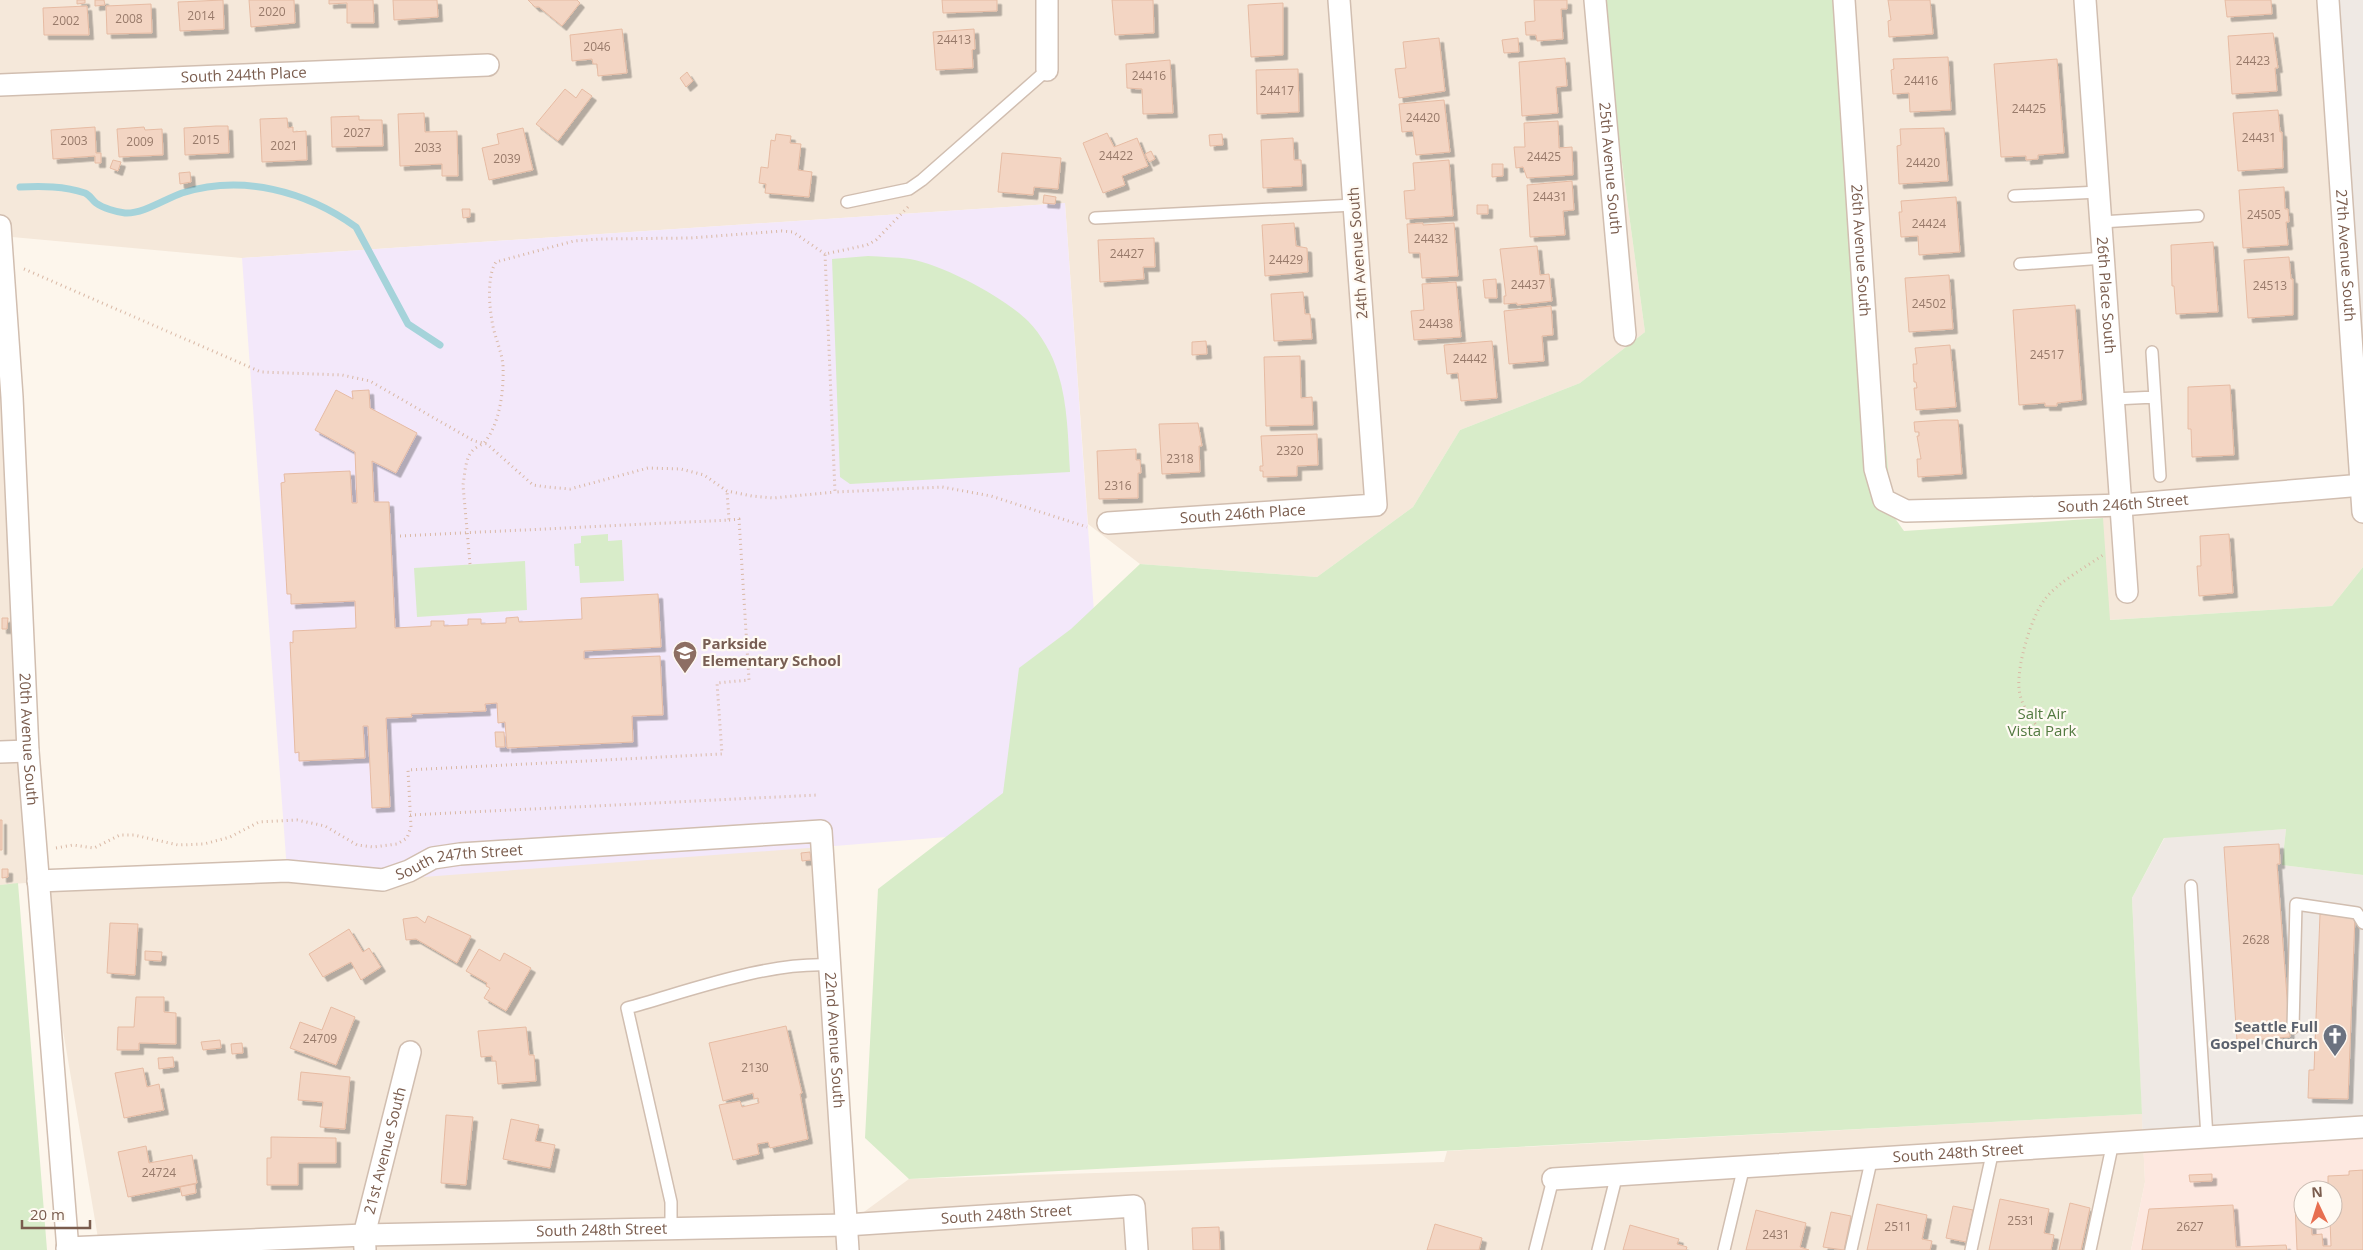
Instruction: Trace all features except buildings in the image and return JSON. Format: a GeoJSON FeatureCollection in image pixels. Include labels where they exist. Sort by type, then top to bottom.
{"type":"FeatureCollection","features":[{"type":"Feature","properties":{"kind":"street"},"geometry":{"type":"LineString","coordinates":[[1047,0],[1047,70]]}},
{"type":"Feature","properties":{"kind":"street","name":"24th Avenue South"},"geometry":{"type":"LineString","coordinates":[[1339,0],[1376,505]]}},
{"type":"Feature","properties":{"kind":"street","name":"25th Avenue South"},"geometry":{"type":"LineString","coordinates":[[1595,0],[1625,335]]}},
{"type":"Feature","properties":{"kind":"street","name":"26th Avenue South"},"geometry":{"type":"LineString","coordinates":[[1844,0],[1875,469],[1884,500]]}},
{"type":"Feature","properties":{"kind":"street","name":"26th Place South"},"geometry":{"type":"LineString","coordinates":[[2085,0],[2127,592]]}},
{"type":"Feature","properties":{"kind":"street","name":"27th Avenue South"},"geometry":{"type":"LineString","coordinates":[[2328,0],[2363,512]]}},
{"type":"Feature","properties":{"kind":"street","name":"South 244th Place"},"geometry":{"type":"LineString","coordinates":[[0,85],[488,64]]}},
{"type":"Feature","properties":{"kind":"street","name":"20th Avenue South"},"geometry":{"type":"LineString","coordinates":[[0,226],[3,260],[6,398],[28,751],[67,1249]]}},
{"type":"Feature","properties":{"kind":"street","name":"South 246th Street"},"geometry":{"type":"LineString","coordinates":[[1884,500],[1906,511],[2122,505],[2361,485]]}},
{"type":"Feature","properties":{"kind":"street","name":"South 246th Place"},"geometry":{"type":"LineString","coordinates":[[1101,526],[1376,505]]}},
{"type":"Feature","properties":{"kind":"street"},"geometry":{"type":"LineString","coordinates":[[0,752],[28,751]]}},
{"type":"Feature","properties":{"kind":"street","name":"South 247th Street"},"geometry":{"type":"LineString","coordinates":[[38,881],[287,871],[383,880],[409,871],[433,858],[460,854],[821,831]]}},
{"type":"Feature","properties":{"kind":"street","name":"22nd Avenue South"},"geometry":{"type":"LineString","coordinates":[[821,831],[848,1250]]}},
{"type":"Feature","properties":{"kind":"street","name":"21st Avenue South"},"geometry":{"type":"LineString","coordinates":[[365,1243],[410,1052]]}},
{"type":"Feature","properties":{"kind":"street","name":"South 248th Street"},"geometry":{"type":"LineString","coordinates":[[1553,1179],[2113,1142],[2363,1128]]}},
{"type":"Feature","properties":{"kind":"street","name":"South 248th Street"},"geometry":{"type":"LineString","coordinates":[[67,1249],[365,1243],[671,1229],[846,1225],[1134,1206],[1137,1250]]}},
{"type":"Feature","properties":{"kind":"lane"},"geometry":{"type":"LineString","coordinates":[[847,202],[909,189],[922,180],[1047,70]]}},
{"type":"Feature","properties":{"kind":"lane"},"geometry":{"type":"LineString","coordinates":[[2014,196],[2099,192]]}},
{"type":"Feature","properties":{"kind":"lane"},"geometry":{"type":"LineString","coordinates":[[1095,218],[1354,205]]}},
{"type":"Feature","properties":{"kind":"lane"},"geometry":{"type":"LineString","coordinates":[[2101,222],[2198,216]]}},
{"type":"Feature","properties":{"kind":"lane"},"geometry":{"type":"LineString","coordinates":[[2020,264],[2104,258]]}},
{"type":"Feature","properties":{"kind":"lane"},"geometry":{"type":"LineString","coordinates":[[2152,352],[2160,476]]}},
{"type":"Feature","properties":{"kind":"lane"},"geometry":{"type":"LineString","coordinates":[[2114,399],[2155,397]]}},
{"type":"Feature","properties":{"kind":"lane"},"geometry":{"type":"LineString","coordinates":[[2191,886],[2207,1137]]}},
{"type":"Feature","properties":{"kind":"lane"},"geometry":{"type":"LineString","coordinates":[[2293,1028],[2296,904],[2357,913],[2363,923]]}},
{"type":"Feature","properties":{"kind":"lane"},"geometry":{"type":"LineString","coordinates":[[671,1229],[671,1202],[627,1008],[734,978],[806,964],[829,965]]}},
{"type":"Feature","properties":{"kind":"lane"},"geometry":{"type":"LineString","coordinates":[[2090,1250],[2113,1142]]}},
{"type":"Feature","properties":{"kind":"lane"},"geometry":{"type":"LineString","coordinates":[[1971,1250],[1993,1150]]}},
{"type":"Feature","properties":{"kind":"lane"},"geometry":{"type":"LineString","coordinates":[[1851,1250],[1872,1158]]}},
{"type":"Feature","properties":{"kind":"lane"},"geometry":{"type":"LineString","coordinates":[[1724,1250],[1744,1166]]}},
{"type":"Feature","properties":{"kind":"lane"},"geometry":{"type":"LineString","coordinates":[[1598,1250],[1617,1174]]}},
{"type":"Feature","properties":{"kind":"lane"},"geometry":{"type":"LineString","coordinates":[[1535,1250],[1553,1179]]}},
{"type":"Feature","properties":{"kind":"path"},"geometry":{"type":"LineString","coordinates":[[470,564],[463,485],[465,472],[468,459],[473,450],[484,443],[494,425],[500,406],[503,365],[492,320],[491,269],[496,262],[574,241],[690,238],[782,231],[793,232],[825,254],[867,245],[876,240],[912,202],[909,189]]}},
{"type":"Feature","properties":{"kind":"path"},"geometry":{"type":"LineString","coordinates":[[825,254],[835,492]]}},
{"type":"Feature","properties":{"kind":"path"},"geometry":{"type":"LineString","coordinates":[[3,260],[261,372],[342,375],[370,381],[474,441],[484,443],[501,454],[532,485],[570,489],[648,468],[672,469],[704,475],[727,491],[773,498],[835,492],[942,487],[991,496],[1101,526]]}},
{"type":"Feature","properties":{"kind":"path"},"geometry":{"type":"LineString","coordinates":[[727,491],[729,520]]}},
{"type":"Feature","properties":{"kind":"path"},"geometry":{"type":"LineString","coordinates":[[36,851],[73,845],[94,848],[120,835],[134,835],[178,845],[204,844],[230,837],[259,822],[297,820],[325,826],[357,845],[387,846],[397,844],[407,838],[411,827],[408,770],[722,754],[717,683],[749,680],[739,519],[400,536]]}},
{"type":"Feature","properties":{"kind":"path"},"geometry":{"type":"LineString","coordinates":[[2041,732],[2024,708],[2019,688],[2021,664],[2040,608],[2053,591],[2124,540]]}},
{"type":"Feature","properties":{"kind":"path"},"geometry":{"type":"LineString","coordinates":[[410,815],[818,795]]}},
{"type":"Feature","properties":{"kind":"shaded area"},"geometry":{"type":"Polygon","coordinates":[[[0,0],[1600,0],[1645,332],[1580,383],[1460,430],[1413,507],[1317,577],[1140,564],[1088,524],[1065,203],[242,258],[1,236],[38,881],[821,831],[846,1225],[909,1179],[1444,1162],[1447,1151],[2142,1114],[2145,1182],[2131,1250],[100,1250],[38,882],[0,885],[0,0]]]}},
{"type":"Feature","properties":{"kind":"shaded area"},"geometry":{"type":"Polygon","coordinates":[[[1847,0],[2329,0],[2363,483],[2363,567],[2332,606],[2109,620],[2102,518],[1892,515],[1847,0]]]}},
{"type":"Feature","properties":{"kind":"shaded area"},"geometry":{"type":"Polygon","coordinates":[[[2328,0],[2363,0],[2363,512],[2328,0]]]}},
{"type":"Feature","properties":{"kind":"shaded area","name":"Parkside Elementary School"},"geometry":{"type":"Polygon","coordinates":[[[1065,203],[1109,824],[383,880],[287,871],[242,258],[1065,203]]]}},
{"type":"Feature","properties":{"kind":"shaded area"},"geometry":{"type":"Polygon","coordinates":[[[2286,829],[2282,865],[2363,875],[2363,1131],[2143,1141],[2132,898],[2165,837],[2286,829]]]}},
{"type":"Feature","properties":{"kind":"shaded area"},"geometry":{"type":"Polygon","coordinates":[[[2363,1131],[2363,1250],[2131,1250],[2145,1182],[2143,1141],[2363,1131]]]}},
{"type":"Feature","properties":{"kind":"green space","name":"Salt Air Vista Park"},"geometry":{"type":"Polygon","coordinates":[[[1600,0],[1847,0],[1892,514],[1904,531],[2103,518],[2110,620],[2332,606],[2363,567],[2363,875],[2282,865],[2286,829],[2164,838],[2132,898],[2142,1114],[909,1179],[865,1138],[878,889],[1003,793],[1019,668],[1071,629],[1140,564],[1317,577],[1413,507],[1460,430],[1580,383],[1645,332],[1600,0]]]}},
{"type":"Feature","properties":{"kind":"green space"},"geometry":{"type":"Polygon","coordinates":[[[868,256],[910,259],[939,268],[989,292],[1028,321],[1046,345],[1058,373],[1066,410],[1070,472],[850,484],[840,477],[832,259],[868,256]]]}},
{"type":"Feature","properties":{"kind":"green space"},"geometry":{"type":"Polygon","coordinates":[[[608,534],[608,541],[622,540],[624,581],[580,583],[579,566],[575,566],[574,544],[581,543],[581,536],[608,534]]]}},
{"type":"Feature","properties":{"kind":"green space"},"geometry":{"type":"Polygon","coordinates":[[[525,561],[527,610],[417,617],[414,568],[525,561]]]}},
{"type":"Feature","properties":{"kind":"green space"},"geometry":{"type":"Polygon","coordinates":[[[18,883],[47,1250],[0,1250],[0,885],[18,883]]]}},
{"type":"Feature","properties":{"kind":"waterway"},"geometry":{"type":"LineString","coordinates":[[20,187],[69,189],[87,194],[102,207],[125,213],[132,213],[154,206],[182,193],[227,185],[273,189],[295,195],[337,214],[356,227],[408,324],[440,345]]}},
{"type":"Feature","properties":{"kind":"place","name":"Parkside Elementary School"},"geometry":{"type":"Point","coordinates":[685,674]}},
{"type":"Feature","properties":{"kind":"place","name":"Seattle Full Gospel Church"},"geometry":{"type":"Point","coordinates":[2335,1057]}}]}
